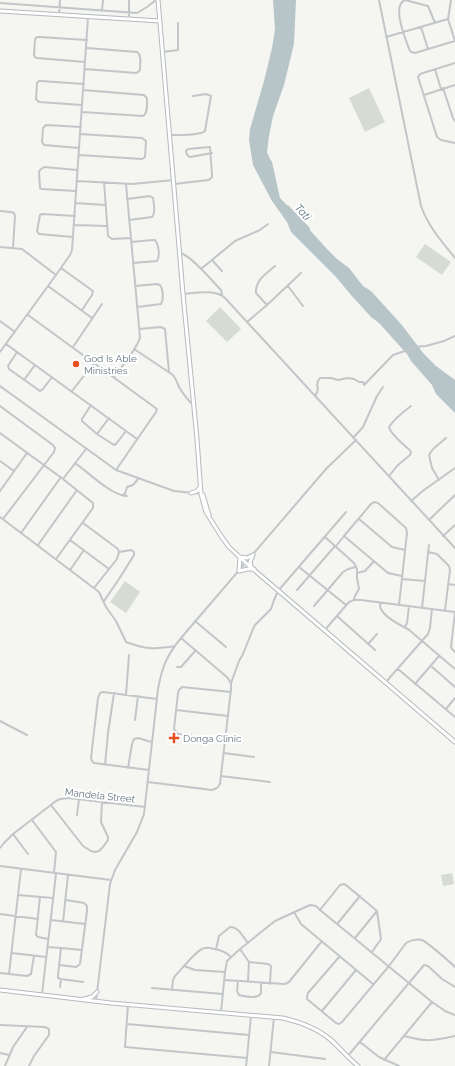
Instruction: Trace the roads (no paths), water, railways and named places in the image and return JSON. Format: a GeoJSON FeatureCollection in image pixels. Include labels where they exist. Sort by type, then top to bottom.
{"type":"FeatureCollection","features":[{"type":"Feature","properties":{"kind":"street"},"geometry":{"type":"LineString","coordinates":[[59,15],[60,0]]}},
{"type":"Feature","properties":{"kind":"street"},"geometry":{"type":"LineString","coordinates":[[102,11],[103,0]]}},
{"type":"Feature","properties":{"kind":"street"},"geometry":{"type":"LineString","coordinates":[[129,0],[129,20]]}},
{"type":"Feature","properties":{"kind":"street"},"geometry":{"type":"LineString","coordinates":[[0,3],[129,13],[140,12],[157,0],[195,407],[200,487],[210,518],[225,541],[246,563],[455,742]]}},
{"type":"Feature","properties":{"kind":"street"},"geometry":{"type":"LineString","coordinates":[[378,0],[421,206],[426,220],[438,238],[455,258]]}},
{"type":"Feature","properties":{"kind":"street"},"geometry":{"type":"LineString","coordinates":[[434,23],[428,6],[403,1],[400,4],[399,13],[403,32],[409,50],[415,52],[455,41],[454,30],[448,19],[451,0]]}},
{"type":"Feature","properties":{"kind":"street"},"geometry":{"type":"LineString","coordinates":[[0,11],[160,21]]}},
{"type":"Feature","properties":{"kind":"street"},"geometry":{"type":"LineString","coordinates":[[0,352],[28,315],[71,252],[76,203],[88,17]]}},
{"type":"Feature","properties":{"kind":"street"},"geometry":{"type":"LineString","coordinates":[[386,37],[448,19]]}},
{"type":"Feature","properties":{"kind":"street"},"geometry":{"type":"LineString","coordinates":[[162,52],[178,50],[178,23]]}},
{"type":"Feature","properties":{"kind":"street"},"geometry":{"type":"LineString","coordinates":[[421,27],[428,49]]}},
{"type":"Feature","properties":{"kind":"street"},"geometry":{"type":"LineString","coordinates":[[85,62],[37,58],[34,55],[35,39],[39,37],[87,40]]}},
{"type":"Feature","properties":{"kind":"street"},"geometry":{"type":"LineString","coordinates":[[85,69],[136,73],[140,70],[140,55],[137,52],[86,48]]}},
{"type":"Feature","properties":{"kind":"street"},"geometry":{"type":"LineString","coordinates":[[455,63],[420,74],[418,76],[437,137],[455,143]]}},
{"type":"Feature","properties":{"kind":"street"},"geometry":{"type":"LineString","coordinates":[[435,69],[455,121]]}},
{"type":"Feature","properties":{"kind":"street"},"geometry":{"type":"LineString","coordinates":[[82,106],[39,102],[36,99],[37,83],[41,81],[84,84]]}},
{"type":"Feature","properties":{"kind":"street"},"geometry":{"type":"LineString","coordinates":[[423,95],[455,85]]}},
{"type":"Feature","properties":{"kind":"street"},"geometry":{"type":"LineString","coordinates":[[82,112],[143,116],[146,113],[147,98],[144,95],[83,90]]}},
{"type":"Feature","properties":{"kind":"street"},"geometry":{"type":"LineString","coordinates":[[170,135],[198,134],[205,131],[211,96],[208,94],[193,96]]}},
{"type":"Feature","properties":{"kind":"street"},"geometry":{"type":"LineString","coordinates":[[79,148],[44,145],[42,142],[42,135],[43,128],[46,125],[81,126]]}},
{"type":"Feature","properties":{"kind":"street"},"geometry":{"type":"LineString","coordinates":[[79,155],[142,160],[145,157],[146,141],[142,138],[80,134]]}},
{"type":"Feature","properties":{"kind":"street"},"geometry":{"type":"LineString","coordinates":[[77,181],[126,184],[210,180],[212,178],[212,153],[211,148],[209,146],[188,149],[186,151],[186,155],[190,157],[212,153]]}},
{"type":"Feature","properties":{"kind":"street"},"geometry":{"type":"LineString","coordinates":[[76,191],[40,188],[40,172],[44,167],[78,170]]}},
{"type":"Feature","properties":{"kind":"street"},"geometry":{"type":"LineString","coordinates":[[104,182],[108,236],[111,239],[130,238]]}},
{"type":"Feature","properties":{"kind":"street"},"geometry":{"type":"LineString","coordinates":[[114,377],[140,339],[126,184]]}},
{"type":"Feature","properties":{"kind":"street"},"geometry":{"type":"LineString","coordinates":[[127,199],[150,196],[153,198],[154,206],[154,214],[152,218],[129,220]]}},
{"type":"Feature","properties":{"kind":"street"},"geometry":{"type":"LineString","coordinates":[[76,203],[105,205]]}},
{"type":"Feature","properties":{"kind":"street"},"geometry":{"type":"LineString","coordinates":[[0,211],[14,213],[13,248]]}},
{"type":"Feature","properties":{"kind":"street"},"geometry":{"type":"LineString","coordinates":[[73,237],[39,234],[37,231],[38,217],[42,214],[75,216]]}},
{"type":"Feature","properties":{"kind":"street"},"geometry":{"type":"LineString","coordinates":[[201,270],[234,241],[260,230],[268,224]]}},
{"type":"Feature","properties":{"kind":"street"},"geometry":{"type":"LineString","coordinates":[[74,225],[107,226]]}},
{"type":"Feature","properties":{"kind":"street"},"geometry":{"type":"LineString","coordinates":[[131,242],[155,240],[157,243],[159,258],[157,261],[133,263]]}},
{"type":"Feature","properties":{"kind":"street"},"geometry":{"type":"LineString","coordinates":[[0,247],[22,249],[56,275]]}},
{"type":"Feature","properties":{"kind":"street"},"geometry":{"type":"LineString","coordinates":[[180,253],[186,255],[221,290],[222,295],[455,548]]}},
{"type":"Feature","properties":{"kind":"street"},"geometry":{"type":"LineString","coordinates":[[212,260],[222,271]]}},
{"type":"Feature","properties":{"kind":"street"},"geometry":{"type":"LineString","coordinates":[[267,305],[256,293],[257,285],[258,281],[276,266]]}},
{"type":"Feature","properties":{"kind":"street"},"geometry":{"type":"LineString","coordinates":[[61,268],[93,291],[92,296],[82,310]]}},
{"type":"Feature","properties":{"kind":"street"},"geometry":{"type":"LineString","coordinates":[[247,322],[301,273]]}},
{"type":"Feature","properties":{"kind":"street"},"geometry":{"type":"LineString","coordinates":[[135,286],[156,283],[160,284],[162,288],[162,304],[137,307]]}},
{"type":"Feature","properties":{"kind":"street"},"geometry":{"type":"LineString","coordinates":[[48,286],[92,318]]}},
{"type":"Feature","properties":{"kind":"street"},"geometry":{"type":"LineString","coordinates":[[288,286],[303,306]]}},
{"type":"Feature","properties":{"kind":"street"},"geometry":{"type":"LineString","coordinates":[[184,294],[211,293],[222,295]]}},
{"type":"Feature","properties":{"kind":"street"},"geometry":{"type":"LineString","coordinates":[[73,347],[102,304]]}},
{"type":"Feature","properties":{"kind":"street"},"geometry":{"type":"LineString","coordinates":[[28,315],[155,407],[157,410],[116,470]]}},
{"type":"Feature","properties":{"kind":"street"},"geometry":{"type":"LineString","coordinates":[[0,321],[15,332]]}},
{"type":"Feature","properties":{"kind":"street"},"geometry":{"type":"LineString","coordinates":[[139,329],[161,327],[165,330],[169,372]]}},
{"type":"Feature","properties":{"kind":"street"},"geometry":{"type":"LineString","coordinates":[[315,396],[318,392],[317,385],[320,378],[331,378],[338,380],[347,378],[363,382],[364,385],[393,355],[413,347],[426,346],[455,336]]}},
{"type":"Feature","properties":{"kind":"street"},"geometry":{"type":"LineString","coordinates":[[6,344],[137,439]]}},
{"type":"Feature","properties":{"kind":"street"},"geometry":{"type":"LineString","coordinates":[[134,348],[176,378],[186,399],[195,407]]}},
{"type":"Feature","properties":{"kind":"street"},"geometry":{"type":"LineString","coordinates":[[18,352],[8,368],[9,369],[40,390],[52,377]]}},
{"type":"Feature","properties":{"kind":"street"},"geometry":{"type":"LineString","coordinates":[[72,391],[94,363]]}},
{"type":"Feature","properties":{"kind":"street"},"geometry":{"type":"LineString","coordinates":[[24,380],[35,365]]}},
{"type":"Feature","properties":{"kind":"street"},"geometry":{"type":"LineString","coordinates":[[0,386],[116,470],[174,492],[202,494]]}},
{"type":"Feature","properties":{"kind":"street"},"geometry":{"type":"LineString","coordinates":[[353,438],[363,427],[377,396],[383,387]]}},
{"type":"Feature","properties":{"kind":"street"},"geometry":{"type":"LineString","coordinates":[[0,406],[55,446],[55,451],[1,518],[99,592],[126,642],[143,648],[154,649],[175,646]]}},
{"type":"Feature","properties":{"kind":"street"},"geometry":{"type":"LineString","coordinates":[[91,406],[82,421],[97,434],[114,445],[126,431]]}},
{"type":"Feature","properties":{"kind":"street"},"geometry":{"type":"LineString","coordinates":[[389,476],[392,470],[410,455],[411,451],[389,429],[404,410],[411,406]]}},
{"type":"Feature","properties":{"kind":"street"},"geometry":{"type":"LineString","coordinates":[[97,434],[108,418]]}},
{"type":"Feature","properties":{"kind":"street"},"geometry":{"type":"LineString","coordinates":[[0,433],[78,490],[94,504],[83,523],[55,559]]}},
{"type":"Feature","properties":{"kind":"street"},"geometry":{"type":"LineString","coordinates":[[439,480],[432,468],[429,455],[433,449],[446,438]]}},
{"type":"Feature","properties":{"kind":"street"},"geometry":{"type":"LineString","coordinates":[[96,1001],[111,880],[141,824],[145,807],[157,699],[164,665],[168,655],[195,621],[326,469],[356,440]]}},
{"type":"Feature","properties":{"kind":"street"},"geometry":{"type":"LineString","coordinates":[[21,533],[86,448]]}},
{"type":"Feature","properties":{"kind":"street"},"geometry":{"type":"LineString","coordinates":[[0,490],[27,453]]}},
{"type":"Feature","properties":{"kind":"street"},"geometry":{"type":"LineString","coordinates":[[0,460],[14,471]]}},
{"type":"Feature","properties":{"kind":"street"},"geometry":{"type":"LineString","coordinates":[[75,463],[110,490],[127,496]]}},
{"type":"Feature","properties":{"kind":"street"},"geometry":{"type":"LineString","coordinates":[[199,465],[202,494]]}},
{"type":"Feature","properties":{"kind":"street"},"geometry":{"type":"LineString","coordinates":[[411,501],[455,468]]}},
{"type":"Feature","properties":{"kind":"street"},"geometry":{"type":"LineString","coordinates":[[122,495],[125,494],[127,487],[133,485],[138,479]]}},
{"type":"Feature","properties":{"kind":"street"},"geometry":{"type":"LineString","coordinates":[[191,493],[200,487]]}},
{"type":"Feature","properties":{"kind":"street"},"geometry":{"type":"LineString","coordinates":[[38,545],[78,490]]}},
{"type":"Feature","properties":{"kind":"street"},"geometry":{"type":"LineString","coordinates":[[429,520],[455,495]]}},
{"type":"Feature","properties":{"kind":"street"},"geometry":{"type":"LineString","coordinates":[[297,590],[374,502],[378,503],[407,529],[399,605]]}},
{"type":"Feature","properties":{"kind":"street"},"geometry":{"type":"LineString","coordinates":[[148,782],[212,790],[218,787],[220,784],[224,753],[231,684],[253,629],[255,625],[271,610],[278,591],[346,512]]}},
{"type":"Feature","properties":{"kind":"street"},"geometry":{"type":"LineString","coordinates":[[359,519],[392,547],[405,550]]}},
{"type":"Feature","properties":{"kind":"street"},"geometry":{"type":"LineString","coordinates":[[83,523],[118,549],[119,552]]}},
{"type":"Feature","properties":{"kind":"street"},"geometry":{"type":"LineString","coordinates":[[443,536],[455,525]]}},
{"type":"Feature","properties":{"kind":"street"},"geometry":{"type":"LineString","coordinates":[[344,536],[388,573],[425,581]]}},
{"type":"Feature","properties":{"kind":"street"},"geometry":{"type":"LineString","coordinates":[[325,537],[352,560],[356,567],[359,589],[354,600]]}},
{"type":"Feature","properties":{"kind":"street"},"geometry":{"type":"LineString","coordinates":[[70,540],[109,569]]}},
{"type":"Feature","properties":{"kind":"street"},"geometry":{"type":"LineString","coordinates":[[422,608],[429,545]]}},
{"type":"Feature","properties":{"kind":"street"},"geometry":{"type":"LineString","coordinates":[[70,570],[84,550]]}},
{"type":"Feature","properties":{"kind":"street"},"geometry":{"type":"LineString","coordinates":[[104,600],[134,555],[134,552],[131,550],[119,552]]}},
{"type":"Feature","properties":{"kind":"street"},"geometry":{"type":"LineString","coordinates":[[94,588],[117,559],[119,552]]}},
{"type":"Feature","properties":{"kind":"street"},"geometry":{"type":"LineString","coordinates":[[428,552],[437,554],[449,566],[445,611]]}},
{"type":"Feature","properties":{"kind":"street"},"geometry":{"type":"LineString","coordinates":[[240,557],[247,558],[253,555]]}},
{"type":"Feature","properties":{"kind":"street"},"geometry":{"type":"LineString","coordinates":[[252,568],[250,562],[253,555]]}},
{"type":"Feature","properties":{"kind":"street"},"geometry":{"type":"LineString","coordinates":[[239,571],[240,557]]}},
{"type":"Feature","properties":{"kind":"street"},"geometry":{"type":"LineString","coordinates":[[357,573],[365,571],[374,561]]}},
{"type":"Feature","properties":{"kind":"street"},"geometry":{"type":"LineString","coordinates":[[299,567],[346,606]]}},
{"type":"Feature","properties":{"kind":"street"},"geometry":{"type":"LineString","coordinates":[[314,606],[343,572],[356,567]]}},
{"type":"Feature","properties":{"kind":"street"},"geometry":{"type":"LineString","coordinates":[[239,571],[252,568]]}},
{"type":"Feature","properties":{"kind":"street"},"geometry":{"type":"LineString","coordinates":[[448,584],[455,585]]}},
{"type":"Feature","properties":{"kind":"street"},"geometry":{"type":"LineString","coordinates":[[324,631],[349,602],[354,600],[455,612],[451,646],[455,652]]}},
{"type":"Feature","properties":{"kind":"street"},"geometry":{"type":"LineString","coordinates":[[380,602],[380,609],[394,622],[405,627],[455,670]]}},
{"type":"Feature","properties":{"kind":"street"},"geometry":{"type":"LineString","coordinates":[[405,627],[407,624],[409,606]]}},
{"type":"Feature","properties":{"kind":"street"},"geometry":{"type":"LineString","coordinates":[[385,683],[429,631],[432,609]]}},
{"type":"Feature","properties":{"kind":"street"},"geometry":{"type":"LineString","coordinates":[[337,616],[375,650]]}},
{"type":"Feature","properties":{"kind":"street"},"geometry":{"type":"LineString","coordinates":[[195,621],[226,646]]}},
{"type":"Feature","properties":{"kind":"street"},"geometry":{"type":"LineString","coordinates":[[368,644],[377,634]]}},
{"type":"Feature","properties":{"kind":"street"},"geometry":{"type":"LineString","coordinates":[[181,638],[228,678],[231,684]]}},
{"type":"Feature","properties":{"kind":"street"},"geometry":{"type":"LineString","coordinates":[[177,667],[182,668],[196,650]]}},
{"type":"Feature","properties":{"kind":"street"},"geometry":{"type":"LineString","coordinates":[[126,695],[129,654]]}},
{"type":"Feature","properties":{"kind":"street"},"geometry":{"type":"LineString","coordinates":[[415,684],[439,656]]}},
{"type":"Feature","properties":{"kind":"street"},"geometry":{"type":"LineString","coordinates":[[431,666],[455,686]]}},
{"type":"Feature","properties":{"kind":"street"},"geometry":{"type":"LineString","coordinates":[[398,668],[445,710],[455,717]]}},
{"type":"Feature","properties":{"kind":"street"},"geometry":{"type":"LineString","coordinates":[[225,740],[178,734],[174,729],[178,692],[182,687],[231,692]]}},
{"type":"Feature","properties":{"kind":"street"},"geometry":{"type":"LineString","coordinates":[[149,770],[93,763],[91,759],[98,698],[102,692],[157,699]]}},
{"type":"Feature","properties":{"kind":"street"},"geometry":{"type":"LineString","coordinates":[[105,765],[114,693]]}},
{"type":"Feature","properties":{"kind":"street"},"geometry":{"type":"LineString","coordinates":[[135,720],[138,696]]}},
{"type":"Feature","properties":{"kind":"street"},"geometry":{"type":"LineString","coordinates":[[445,710],[455,698]]}},
{"type":"Feature","properties":{"kind":"street"},"geometry":{"type":"LineString","coordinates":[[176,710],[228,716]]}},
{"type":"Feature","properties":{"kind":"street"},"geometry":{"type":"LineString","coordinates":[[0,721],[27,735]]}},
{"type":"Feature","properties":{"kind":"street"},"geometry":{"type":"LineString","coordinates":[[128,768],[134,740],[136,738],[140,738],[148,742],[153,742]]}},
{"type":"Feature","properties":{"kind":"street"},"geometry":{"type":"LineString","coordinates":[[224,753],[254,757]]}},
{"type":"Feature","properties":{"kind":"street"},"geometry":{"type":"LineString","coordinates":[[221,776],[270,782]]}},
{"type":"Feature","properties":{"kind":"street","name":"Mandela Street"},"geometry":{"type":"LineString","coordinates":[[0,848],[14,834],[51,805],[63,798],[102,801],[145,807]]}},
{"type":"Feature","properties":{"kind":"street"},"geometry":{"type":"LineString","coordinates":[[77,815],[79,799]]}},
{"type":"Feature","properties":{"kind":"street"},"geometry":{"type":"LineString","coordinates":[[51,805],[83,846],[90,851],[95,852],[104,847],[108,840],[101,822],[102,801]]}},
{"type":"Feature","properties":{"kind":"street"},"geometry":{"type":"LineString","coordinates":[[32,820],[56,852],[51,920],[42,994]]}},
{"type":"Feature","properties":{"kind":"street"},"geometry":{"type":"LineString","coordinates":[[14,834],[28,854]]}},
{"type":"Feature","properties":{"kind":"street"},"geometry":{"type":"LineString","coordinates":[[0,866],[111,880]]}},
{"type":"Feature","properties":{"kind":"street"},"geometry":{"type":"LineString","coordinates":[[9,974],[22,869]]}},
{"type":"Feature","properties":{"kind":"street"},"geometry":{"type":"LineString","coordinates":[[63,922],[68,875]]}},
{"type":"Feature","properties":{"kind":"street"},"geometry":{"type":"LineString","coordinates":[[320,910],[342,884],[346,885],[360,896],[377,911],[381,939],[372,952]]}},
{"type":"Feature","properties":{"kind":"street"},"geometry":{"type":"LineString","coordinates":[[18,895],[53,898]]}},
{"type":"Feature","properties":{"kind":"street"},"geometry":{"type":"LineString","coordinates":[[338,924],[360,896]]}},
{"type":"Feature","properties":{"kind":"street"},"geometry":{"type":"LineString","coordinates":[[40,897],[36,936],[48,939]]}},
{"type":"Feature","properties":{"kind":"street"},"geometry":{"type":"LineString","coordinates":[[59,965],[75,967],[80,963],[88,909],[86,904],[82,902],[66,900]]}},
{"type":"Feature","properties":{"kind":"street"},"geometry":{"type":"LineString","coordinates":[[221,1012],[226,963],[240,949],[275,921],[310,905],[316,906],[432,1002],[445,1011],[455,1015]]}},
{"type":"Feature","properties":{"kind":"street"},"geometry":{"type":"LineString","coordinates":[[355,938],[377,911]]}},
{"type":"Feature","properties":{"kind":"street"},"geometry":{"type":"LineString","coordinates":[[294,912],[301,924],[374,984]]}},
{"type":"Feature","properties":{"kind":"street"},"geometry":{"type":"LineString","coordinates":[[0,914],[38,919]]}},
{"type":"Feature","properties":{"kind":"street"},"geometry":{"type":"LineString","coordinates":[[51,920],[85,924]]}},
{"type":"Feature","properties":{"kind":"street"},"geometry":{"type":"LineString","coordinates":[[216,949],[219,936],[230,927],[236,928],[248,943]]}},
{"type":"Feature","properties":{"kind":"street"},"geometry":{"type":"LineString","coordinates":[[340,956],[307,995],[307,999],[336,1023],[340,1023],[374,984],[406,943],[412,940],[424,941],[455,967]]}},
{"type":"Feature","properties":{"kind":"street"},"geometry":{"type":"LineString","coordinates":[[224,980],[287,984],[322,941]]}},
{"type":"Feature","properties":{"kind":"street"},"geometry":{"type":"LineString","coordinates":[[47,947],[82,950]]}},
{"type":"Feature","properties":{"kind":"street"},"geometry":{"type":"LineString","coordinates":[[60,987],[61,979],[58,977],[61,948]]}},
{"type":"Feature","properties":{"kind":"street"},"geometry":{"type":"LineString","coordinates":[[172,990],[174,978],[195,954],[202,949],[216,949],[224,951],[231,957]]}},
{"type":"Feature","properties":{"kind":"street"},"geometry":{"type":"LineString","coordinates":[[240,949],[249,962],[248,982]]}},
{"type":"Feature","properties":{"kind":"street"},"geometry":{"type":"LineString","coordinates":[[12,953],[46,957]]}},
{"type":"Feature","properties":{"kind":"street"},"geometry":{"type":"LineString","coordinates":[[0,973],[29,976],[31,974],[34,956]]}},
{"type":"Feature","properties":{"kind":"street"},"geometry":{"type":"LineString","coordinates":[[249,962],[268,964],[271,966],[270,984]]}},
{"type":"Feature","properties":{"kind":"street"},"geometry":{"type":"LineString","coordinates":[[184,966],[195,970],[225,972]]}},
{"type":"Feature","properties":{"kind":"street"},"geometry":{"type":"LineString","coordinates":[[347,1057],[422,966],[428,966],[442,979],[455,987]]}},
{"type":"Feature","properties":{"kind":"street"},"geometry":{"type":"LineString","coordinates":[[322,1011],[356,970]]}},
{"type":"Feature","properties":{"kind":"street"},"geometry":{"type":"LineString","coordinates":[[61,979],[83,982]]}},
{"type":"Feature","properties":{"kind":"street"},"geometry":{"type":"LineString","coordinates":[[238,981],[238,991],[239,995],[241,996],[258,996],[261,993],[261,983]]}},
{"type":"Feature","properties":{"kind":"street"},"geometry":{"type":"LineString","coordinates":[[152,988],[223,994]]}},
{"type":"Feature","properties":{"kind":"street"},"geometry":{"type":"LineString","coordinates":[[0,990],[128,1005],[274,1017],[299,1022],[317,1030],[358,1066]]}},
{"type":"Feature","properties":{"kind":"street"},"geometry":{"type":"LineString","coordinates":[[83,999],[92,997],[97,992]]}},
{"type":"Feature","properties":{"kind":"street"},"geometry":{"type":"LineString","coordinates":[[384,1060],[432,1002]]}},
{"type":"Feature","properties":{"kind":"street"},"geometry":{"type":"LineString","coordinates":[[128,1005],[125,1047],[247,1058]]}},
{"type":"Feature","properties":{"kind":"street"},"geometry":{"type":"LineString","coordinates":[[246,1066],[251,1015]]}},
{"type":"Feature","properties":{"kind":"street"},"geometry":{"type":"LineString","coordinates":[[270,1066],[274,1017]]}},
{"type":"Feature","properties":{"kind":"street"},"geometry":{"type":"LineString","coordinates":[[127,1024],[249,1034]]}},
{"type":"Feature","properties":{"kind":"street"},"geometry":{"type":"LineString","coordinates":[[0,1025],[45,1027],[50,1030],[49,1035],[34,1056],[29,1066]]}},
{"type":"Feature","properties":{"kind":"street"},"geometry":{"type":"LineString","coordinates":[[6,1066],[13,1047],[27,1026]]}},
{"type":"Feature","properties":{"kind":"street"},"geometry":{"type":"LineString","coordinates":[[404,1036],[429,1041],[455,1036]]}},
{"type":"Feature","properties":{"kind":"street"},"geometry":{"type":"LineString","coordinates":[[360,1042],[384,1060],[399,1066]]}},
{"type":"Feature","properties":{"kind":"street"},"geometry":{"type":"LineString","coordinates":[[271,1052],[325,1059]]}},
{"type":"Feature","properties":{"kind":"street"},"geometry":{"type":"LineString","coordinates":[[0,1053],[9,1055]]}},
{"type":"Feature","properties":{"kind":"waterway","name":"Tati"},"geometry":{"type":"LineString","coordinates":[[287,207],[308,229]]}},
{"type":"Feature","properties":{"kind":"place","name":"God Is Able Ministries"},"geometry":{"type":"Point","coordinates":[76,364]}},
{"type":"Feature","properties":{"kind":"place","name":"Donga Clinic"},"geometry":{"type":"Point","coordinates":[174,738]}}]}
